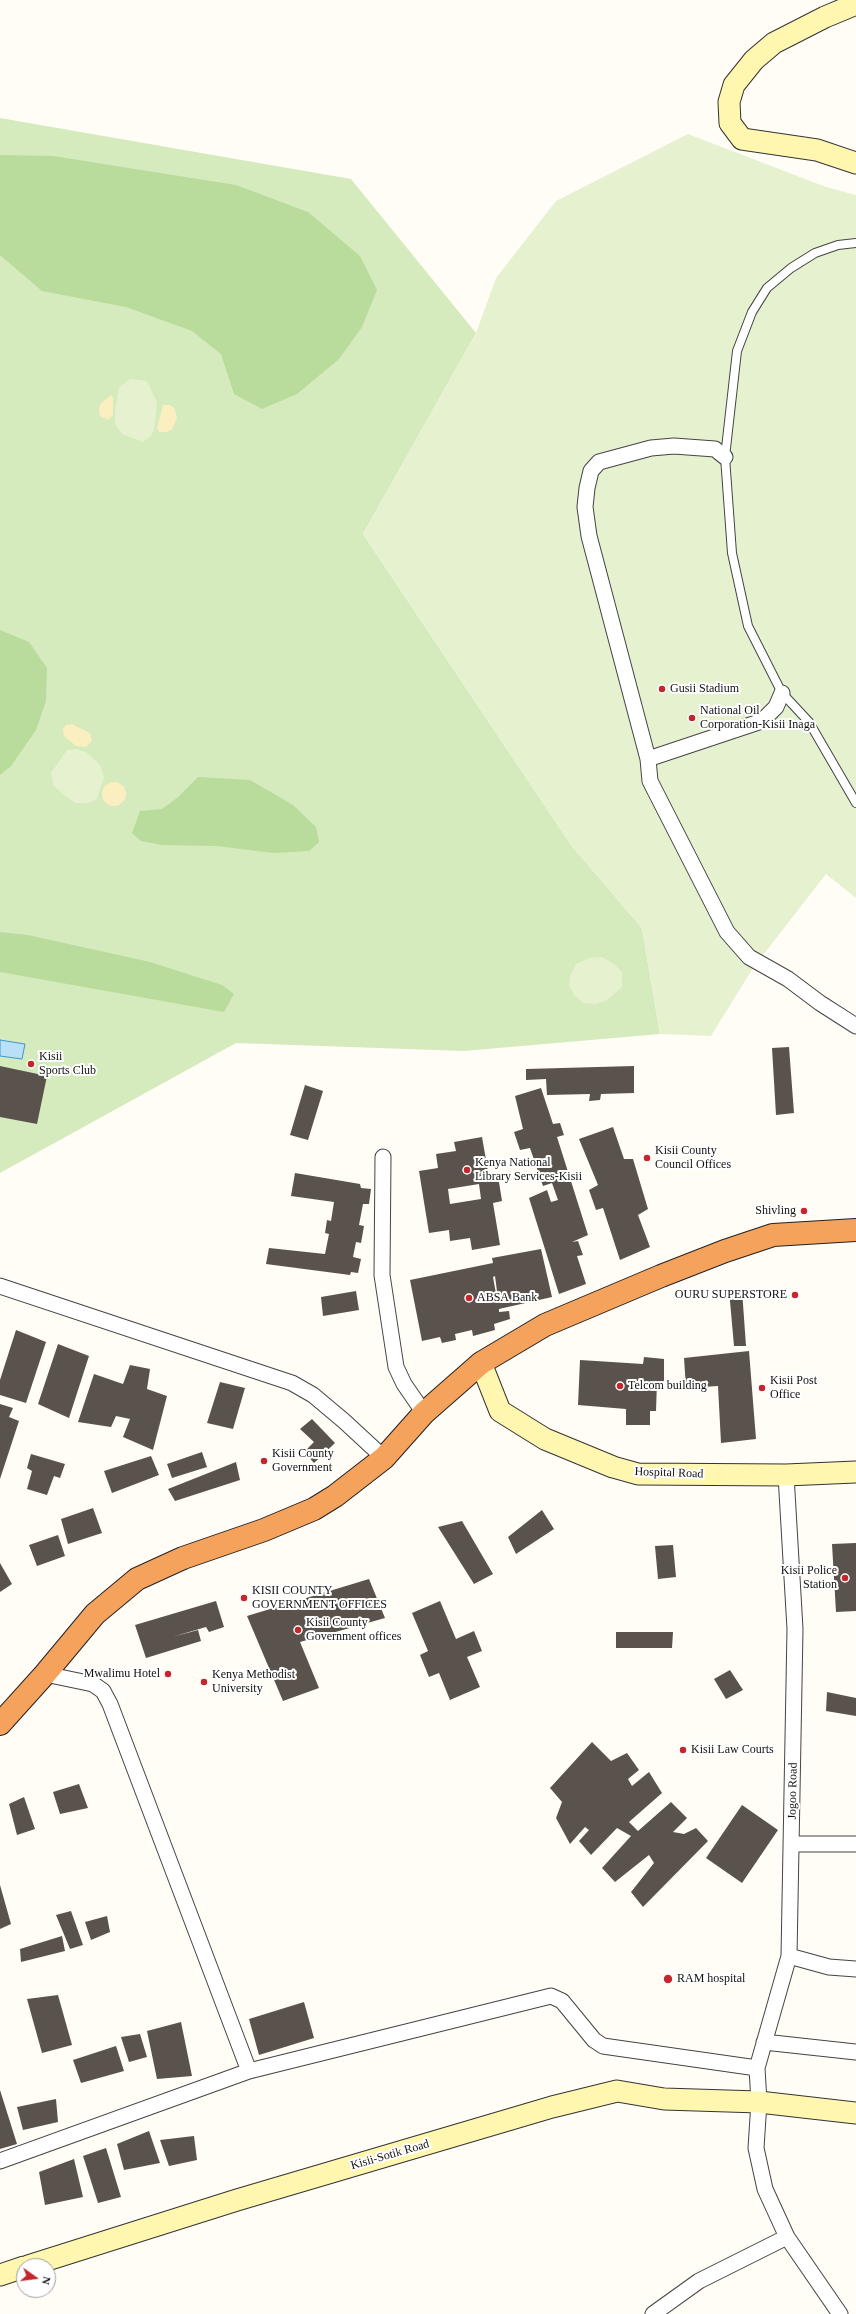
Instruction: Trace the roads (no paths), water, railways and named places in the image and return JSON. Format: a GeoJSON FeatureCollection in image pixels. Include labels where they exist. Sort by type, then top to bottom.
{"type":"FeatureCollection","features":[{"type":"Feature","properties":{"kind":"highway"},"geometry":{"type":"LineString","coordinates":[[0,1724],[46,1674],[95,1614],[137,1579],[183,1558],[264,1530],[314,1509],[335,1496],[384,1458],[424,1413],[481,1363],[545,1325],[725,1251],[773,1235],[856,1230]]}},
{"type":"Feature","properties":{"kind":"street"},"geometry":{"type":"LineString","coordinates":[[856,4],[825,16],[774,43],[754,60],[734,84],[729,102],[730,123],[742,139],[817,150],[856,163]]}},
{"type":"Feature","properties":{"kind":"street"},"geometry":{"type":"LineString","coordinates":[[725,456],[715,449],[674,446],[651,448],[599,462],[591,471],[585,506],[589,536],[648,759],[650,781],[727,932],[749,957],[788,979],[820,1003],[856,1026]]}},
{"type":"Feature","properties":{"kind":"street"},"geometry":{"type":"LineString","coordinates":[[648,759],[762,721],[776,707],[782,693]]}},
{"type":"Feature","properties":{"kind":"street"},"geometry":{"type":"LineString","coordinates":[[383,1157],[382,1275],[396,1367],[404,1384],[424,1413]]}},
{"type":"Feature","properties":{"kind":"street"},"geometry":{"type":"LineString","coordinates":[[0,1286],[292,1384],[313,1396],[344,1421],[384,1458]]}},
{"type":"Feature","properties":{"kind":"street","name":"Hospital Road"},"geometry":{"type":"LineString","coordinates":[[481,1363],[500,1411],[545,1439],[613,1467],[638,1474],[786,1475],[856,1472]]}},
{"type":"Feature","properties":{"kind":"street","name":"Jogoo Road"},"geometry":{"type":"LineString","coordinates":[[786,1475],[794,1629],[792,1844],[789,1877],[789,1956],[757,2068],[759,2102],[756,2148],[765,2188],[787,2237],[840,2314]]}},
{"type":"Feature","properties":{"kind":"street"},"geometry":{"type":"LineString","coordinates":[[46,1674],[93,1684],[103,1691],[110,1704],[249,2071]]}},
{"type":"Feature","properties":{"kind":"street"},"geometry":{"type":"LineString","coordinates":[[792,1844],[856,1844]]}},
{"type":"Feature","properties":{"kind":"street"},"geometry":{"type":"LineString","coordinates":[[789,1956],[829,1967],[856,1969]]}},
{"type":"Feature","properties":{"kind":"street"},"geometry":{"type":"LineString","coordinates":[[0,2161],[249,2071],[551,1996],[562,2001],[594,2040],[603,2046],[757,2068]]}},
{"type":"Feature","properties":{"kind":"street"},"geometry":{"type":"LineString","coordinates":[[764,2042],[856,2052]]}},
{"type":"Feature","properties":{"kind":"street","name":"Kisii-Sotik Road"},"geometry":{"type":"LineString","coordinates":[[53,2258],[237,2200],[552,2107],[617,2091],[664,2099],[759,2102],[856,2113]]}},
{"type":"Feature","properties":{"kind":"street"},"geometry":{"type":"LineString","coordinates":[[653,2314],[699,2281],[787,2237]]}},
{"type":"Feature","properties":{"kind":"street"},"geometry":{"type":"LineString","coordinates":[[0,2275],[16,2270]]}},
{"type":"Feature","properties":{"kind":"lane"},"geometry":{"type":"LineString","coordinates":[[856,243],[838,245],[815,253],[791,268],[767,288],[752,312],[737,351],[725,456],[732,553],[744,613],[755,643],[782,693],[809,722],[856,803]]}},
{"type":"Feature","properties":{"kind":"water"},"geometry":{"type":"Polygon","coordinates":[[[0,1040],[25,1044],[22,1059],[0,1056],[0,1040]]]}},
{"type":"Feature","properties":{"kind":"place","name":"Gusii Stadium"},"geometry":{"type":"Point","coordinates":[662,689]}},
{"type":"Feature","properties":{"kind":"place","name":"National Oil Corporation-Kisii Inaga"},"geometry":{"type":"Point","coordinates":[692,718]}},
{"type":"Feature","properties":{"kind":"place","name":"Kisii Sports Club"},"geometry":{"type":"Point","coordinates":[31,1064]}},
{"type":"Feature","properties":{"kind":"place","name":"Kisii County Council Offices"},"geometry":{"type":"Point","coordinates":[647,1158]}},
{"type":"Feature","properties":{"kind":"place","name":"Kenya National Library Services-Kisii"},"geometry":{"type":"Point","coordinates":[467,1170]}},
{"type":"Feature","properties":{"kind":"place","name":"Shivling"},"geometry":{"type":"Point","coordinates":[804,1211]}},
{"type":"Feature","properties":{"kind":"place","name":"OURU SUPERSTORE"},"geometry":{"type":"Point","coordinates":[795,1295]}},
{"type":"Feature","properties":{"kind":"place","name":"ABSA Bank"},"geometry":{"type":"Point","coordinates":[469,1298]}},
{"type":"Feature","properties":{"kind":"place","name":"Telcom building"},"geometry":{"type":"Point","coordinates":[620,1386]}},
{"type":"Feature","properties":{"kind":"place","name":"Kisii Post Office"},"geometry":{"type":"Point","coordinates":[762,1388]}},
{"type":"Feature","properties":{"kind":"place","name":"Kisii County Government"},"geometry":{"type":"Point","coordinates":[264,1461]}},
{"type":"Feature","properties":{"kind":"place","name":"Kisii Police Station"},"geometry":{"type":"Point","coordinates":[845,1578]}},
{"type":"Feature","properties":{"kind":"place","name":"KISII COUNTY GOVERNMENT OFFICES"},"geometry":{"type":"Point","coordinates":[244,1598]}},
{"type":"Feature","properties":{"kind":"place","name":"Kisii County Government offices"},"geometry":{"type":"Point","coordinates":[298,1630]}},
{"type":"Feature","properties":{"kind":"place","name":"Mwalimu Hotel"},"geometry":{"type":"Point","coordinates":[168,1674]}},
{"type":"Feature","properties":{"kind":"place","name":"Kenya Methodist University"},"geometry":{"type":"Point","coordinates":[204,1682]}},
{"type":"Feature","properties":{"kind":"place","name":"Kisii Law Courts"},"geometry":{"type":"Point","coordinates":[683,1750]}},
{"type":"Feature","properties":{"kind":"place","name":"RAM hospital"},"geometry":{"type":"Point","coordinates":[668,1979]}}]}
